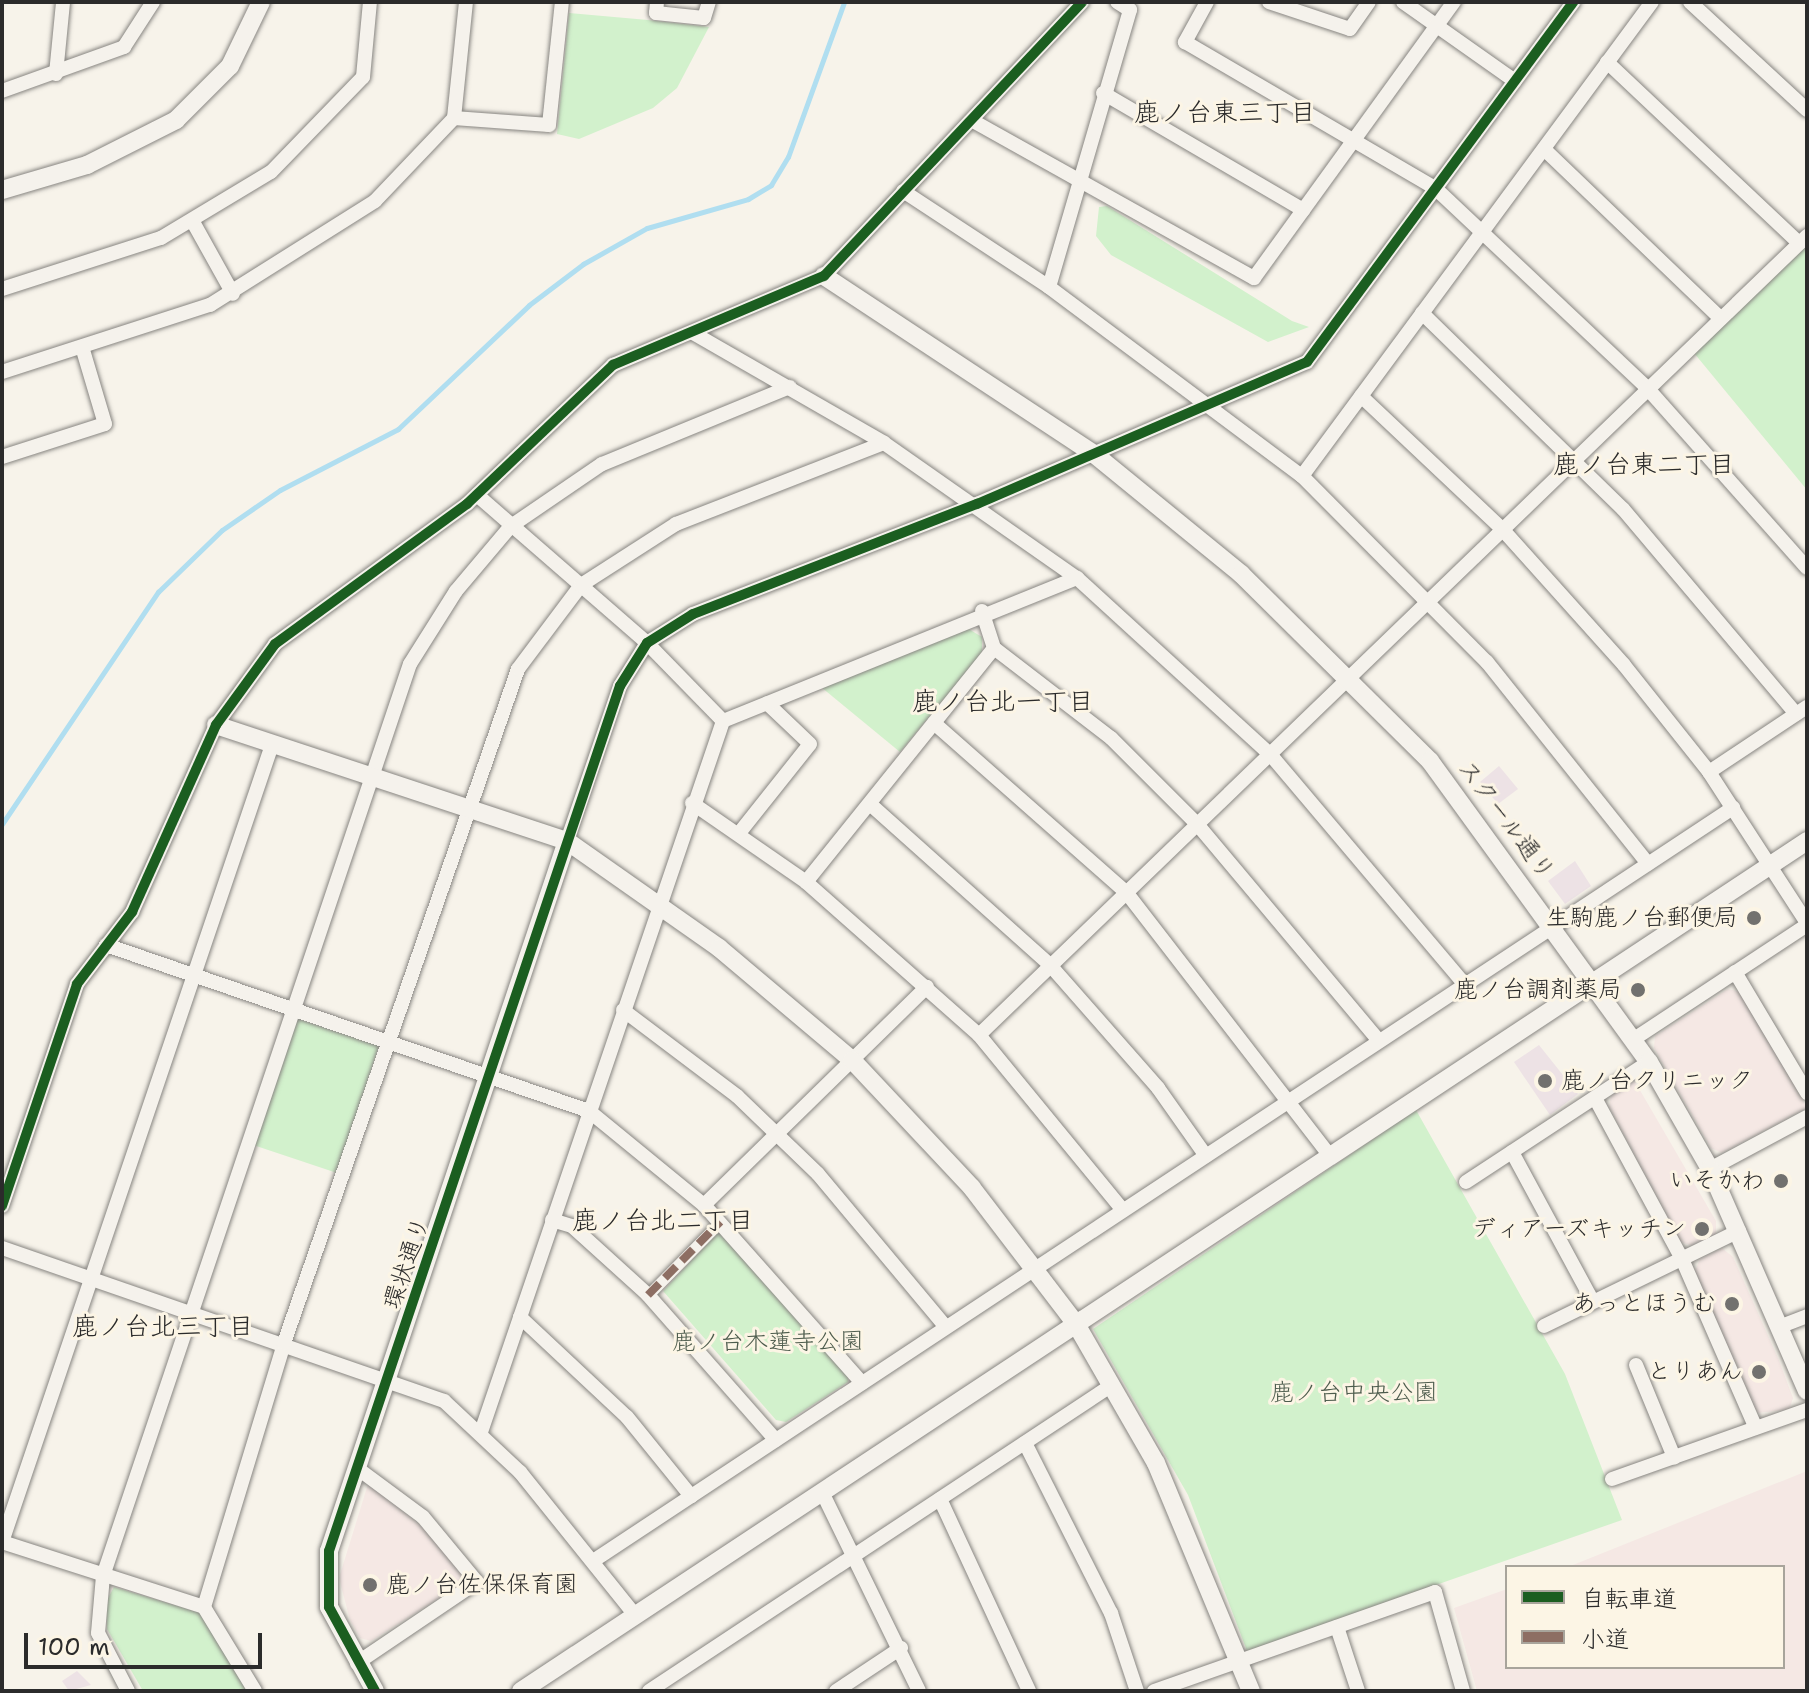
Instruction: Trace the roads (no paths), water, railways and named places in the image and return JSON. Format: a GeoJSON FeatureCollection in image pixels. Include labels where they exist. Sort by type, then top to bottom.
{"type":"FeatureCollection","features":[{"type":"Feature","properties":{"kind":"street"},"geometry":{"type":"LineString","coordinates":[[56,74],[63,2]]}},
{"type":"Feature","properties":{"kind":"street"},"geometry":{"type":"LineString","coordinates":[[2,91],[124,47],[153,2]]}},
{"type":"Feature","properties":{"kind":"street"},"geometry":{"type":"LineString","coordinates":[[2,190],[87,165],[176,120],[230,66],[261,2]]}},
{"type":"Feature","properties":{"kind":"street"},"geometry":{"type":"LineString","coordinates":[[2,289],[193,222],[271,172],[357,86],[370,2]]}},
{"type":"Feature","properties":{"kind":"street"},"geometry":{"type":"LineString","coordinates":[[2,372],[233,294],[375,201],[454,118],[466,2]]}},
{"type":"Feature","properties":{"kind":"street"},"geometry":{"type":"LineString","coordinates":[[454,118],[549,125],[562,2]]}},
{"type":"Feature","properties":{"kind":"street"},"geometry":{"type":"LineString","coordinates":[[657,2],[656,13],[704,18],[709,2]]}},
{"type":"Feature","properties":{"kind":"street"},"geometry":{"type":"LineString","coordinates":[[2,1206],[77,984],[132,912],[216,725],[275,644],[477,495],[613,365],[824,276],[1082,2]]}},
{"type":"Feature","properties":{"kind":"street"},"geometry":{"type":"LineString","coordinates":[[1049,287],[1076,182],[1130,10],[1117,2]]}},
{"type":"Feature","properties":{"kind":"street"},"geometry":{"type":"LineString","coordinates":[[1207,2],[1185,42],[1435,188],[1648,389],[1807,568]]}},
{"type":"Feature","properties":{"kind":"street"},"geometry":{"type":"LineString","coordinates":[[1269,2],[1350,29],[1369,2]]}},
{"type":"Feature","properties":{"kind":"street"},"geometry":{"type":"LineString","coordinates":[[1403,2],[1515,81]]}},
{"type":"Feature","properties":{"kind":"street"},"geometry":{"type":"LineString","coordinates":[[973,121],[1076,182],[1254,278],[1454,2]]}},
{"type":"Feature","properties":{"kind":"street"},"geometry":{"type":"LineString","coordinates":[[567,841],[620,686],[647,643],[693,614],[977,504],[1215,406],[1307,362],[1573,2]]}},
{"type":"Feature","properties":{"kind":"street"},"geometry":{"type":"LineString","coordinates":[[1302,476],[1652,2]]}},
{"type":"Feature","properties":{"kind":"street"},"geometry":{"type":"LineString","coordinates":[[1690,2],[1807,110]]}},
{"type":"Feature","properties":{"kind":"street"},"geometry":{"type":"LineString","coordinates":[[979,1035],[1803,240],[1607,62]]}},
{"type":"Feature","properties":{"kind":"street"},"geometry":{"type":"LineString","coordinates":[[1103,93],[1303,210]]}},
{"type":"Feature","properties":{"kind":"street"},"geometry":{"type":"LineString","coordinates":[[1544,149],[1721,319]]}},
{"type":"Feature","properties":{"kind":"street"},"geometry":{"type":"LineString","coordinates":[[903,191],[1049,287],[1215,406],[1302,476],[1429,599],[1648,864]]}},
{"type":"Feature","properties":{"kind":"street"},"geometry":{"type":"LineString","coordinates":[[193,222],[233,294]]}},
{"type":"Feature","properties":{"kind":"street","name":"スクール通り"},"geometry":{"type":"LineString","coordinates":[[824,276],[1094,454],[1241,574],[1351,677],[1430,761],[1555,925],[1649,1062],[1710,1169],[1784,1325],[1807,1391]]}},
{"type":"Feature","properties":{"kind":"street"},"geometry":{"type":"LineString","coordinates":[[1422,313],[1575,459],[1802,710],[1709,772]]}},
{"type":"Feature","properties":{"kind":"street"},"geometry":{"type":"LineString","coordinates":[[693,333],[884,443],[977,504],[1077,578],[1270,754],[1465,985]]}},
{"type":"Feature","properties":{"kind":"street"},"geometry":{"type":"LineString","coordinates":[[2,457],[105,424],[82,347]]}},
{"type":"Feature","properties":{"kind":"street"},"geometry":{"type":"LineString","coordinates":[[128,1691],[98,1633],[103,1576],[367,777],[410,664],[456,591],[511,526],[602,464],[790,387]]}},
{"type":"Feature","properties":{"kind":"street"},"geometry":{"type":"LineString","coordinates":[[1361,396],[1503,530],[1709,772],[1807,924],[1634,1039]]}},
{"type":"Feature","properties":{"kind":"street"},"geometry":{"type":"LineString","coordinates":[[204,1607],[284,1343],[518,669],[581,585],[676,524],[884,443]]}},
{"type":"Feature","properties":{"kind":"street"},"geometry":{"type":"LineString","coordinates":[[477,495],[647,643],[723,721]]}},
{"type":"Feature","properties":{"kind":"street"},"geometry":{"type":"LineString","coordinates":[[481,1432],[692,803],[723,721],[982,611],[1077,578]]}},
{"type":"Feature","properties":{"kind":"street"},"geometry":{"type":"LineString","coordinates":[[982,611],[994,648],[1111,738],[1197,824],[1378,1040]]}},
{"type":"Feature","properties":{"kind":"street"},"geometry":{"type":"LineString","coordinates":[[806,882],[994,648]]}},
{"type":"Feature","properties":{"kind":"street"},"geometry":{"type":"LineString","coordinates":[[740,832],[810,744],[767,703]]}},
{"type":"Feature","properties":{"kind":"street"},"geometry":{"type":"LineString","coordinates":[[934,723],[1126,892],[1291,1100],[1330,1156]]}},
{"type":"Feature","properties":{"kind":"street"},"geometry":{"type":"LineString","coordinates":[[216,725],[468,812],[567,841],[658,906],[852,1060],[972,1188],[1076,1324],[1156,1463],[1241,1660],[1251,1691]]}},
{"type":"Feature","properties":{"kind":"street"},"geometry":{"type":"LineString","coordinates":[[255,1691],[204,1607],[2,1542],[272,745]]}},
{"type":"Feature","properties":{"kind":"street"},"geometry":{"type":"LineString","coordinates":[[692,803],[740,832],[806,882],[979,1035],[1123,1210]]}},
{"type":"Feature","properties":{"kind":"street"},"geometry":{"type":"LineString","coordinates":[[870,804],[1050,965],[1158,1088],[1206,1156]]}},
{"type":"Feature","properties":{"kind":"street"},"geometry":{"type":"LineString","coordinates":[[596,1559],[1733,808]]}},
{"type":"Feature","properties":{"kind":"street","name":"環状通り"},"geometry":{"type":"LineString","coordinates":[[375,1691],[334,1620],[326,1578],[357,1468],[567,841]]}},
{"type":"Feature","properties":{"kind":"street"},"geometry":{"type":"LineString","coordinates":[[521,1691],[1807,841]]}},
{"type":"Feature","properties":{"kind":"street"},"geometry":{"type":"LineString","coordinates":[[106,945],[589,1111],[704,1205],[862,1383]]}},
{"type":"Feature","properties":{"kind":"street"},"geometry":{"type":"LineString","coordinates":[[1735,972],[1807,1093]]}},
{"type":"Feature","properties":{"kind":"street"},"geometry":{"type":"LineString","coordinates":[[704,1205],[927,987]]}},
{"type":"Feature","properties":{"kind":"street"},"geometry":{"type":"LineString","coordinates":[[623,1010],[676,1045],[777,1135],[868,1227],[946,1327]]}},
{"type":"Feature","properties":{"kind":"street"},"geometry":{"type":"LineString","coordinates":[[1466,1182],[1649,1062]]}},
{"type":"Feature","properties":{"kind":"street"},"geometry":{"type":"LineString","coordinates":[[1595,1098],[1682,1259],[1756,1428]]}},
{"type":"Feature","properties":{"kind":"street"},"geometry":{"type":"LineString","coordinates":[[1710,1169],[1807,1117]]}},
{"type":"Feature","properties":{"kind":"street"},"geometry":{"type":"LineString","coordinates":[[1512,1152],[1593,1302]]}},
{"type":"Feature","properties":{"kind":"street"},"geometry":{"type":"LineString","coordinates":[[552,1220],[572,1226],[648,1295],[776,1440]]}},
{"type":"Feature","properties":{"kind":"street"},"geometry":{"type":"LineString","coordinates":[[648,1295],[720,1222]]}},
{"type":"Feature","properties":{"kind":"street"},"geometry":{"type":"LineString","coordinates":[[1544,1326],[1739,1231]]}},
{"type":"Feature","properties":{"kind":"street"},"geometry":{"type":"LineString","coordinates":[[2,1248],[284,1343],[444,1401],[481,1432],[596,1559],[635,1615]]}},
{"type":"Feature","properties":{"kind":"street"},"geometry":{"type":"LineString","coordinates":[[1784,1325],[1807,1316]]}},
{"type":"Feature","properties":{"kind":"street"},"geometry":{"type":"LineString","coordinates":[[520,1317],[589,1378],[691,1496]]}},
{"type":"Feature","properties":{"kind":"street"},"geometry":{"type":"LineString","coordinates":[[1636,1365],[1674,1457]]}},
{"type":"Feature","properties":{"kind":"street"},"geometry":{"type":"LineString","coordinates":[[649,1691],[1112,1385]]}},
{"type":"Feature","properties":{"kind":"street"},"geometry":{"type":"LineString","coordinates":[[1612,1479],[1807,1410]]}},
{"type":"Feature","properties":{"kind":"street"},"geometry":{"type":"LineString","coordinates":[[1025,1443],[1111,1613],[1137,1691]]}},
{"type":"Feature","properties":{"kind":"street"},"geometry":{"type":"LineString","coordinates":[[357,1468],[423,1517],[477,1582],[357,1663]]}},
{"type":"Feature","properties":{"kind":"street"},"geometry":{"type":"LineString","coordinates":[[822,1492],[856,1555],[919,1691]]}},
{"type":"Feature","properties":{"kind":"street"},"geometry":{"type":"LineString","coordinates":[[940,1499],[1029,1691]]}},
{"type":"Feature","properties":{"kind":"street"},"geometry":{"type":"LineString","coordinates":[[1154,1691],[1435,1592],[1463,1691]]}},
{"type":"Feature","properties":{"kind":"street"},"geometry":{"type":"LineString","coordinates":[[1337,1627],[1358,1691]]}},
{"type":"Feature","properties":{"kind":"street"},"geometry":{"type":"LineString","coordinates":[[836,1691],[901,1648]]}},
{"type":"Feature","properties":{"kind":"waterway"},"geometry":{"type":"LineString","coordinates":[[2,824],[158,592],[222,530],[280,490],[398,429],[529,305],[583,264],[647,228],[748,199],[771,185],[788,157],[844,2]]}},
{"type":"Feature","properties":{"kind":"place","name":"生駒鹿ノ台郵便局"},"geometry":{"type":"Point","coordinates":[1754,918]}},
{"type":"Feature","properties":{"kind":"place","name":"鹿ノ台調剤薬局"},"geometry":{"type":"Point","coordinates":[1638,990]}},
{"type":"Feature","properties":{"kind":"place","name":"鹿ノ台クリニック"},"geometry":{"type":"Point","coordinates":[1545,1081]}},
{"type":"Feature","properties":{"kind":"place","name":"いそかわ"},"geometry":{"type":"Point","coordinates":[1781,1181]}},
{"type":"Feature","properties":{"kind":"place","name":"ディアーズキッチン"},"geometry":{"type":"Point","coordinates":[1702,1229]}},
{"type":"Feature","properties":{"kind":"place","name":"あっとほうむ"},"geometry":{"type":"Point","coordinates":[1732,1304]}},
{"type":"Feature","properties":{"kind":"place","name":"とりあん"},"geometry":{"type":"Point","coordinates":[1759,1372]}},
{"type":"Feature","properties":{"kind":"place","name":"鹿ノ台佐保保育園"},"geometry":{"type":"Point","coordinates":[370,1585]}},
{"type":"Feature","properties":{"kind":"district","name":"鹿ノ台東三丁目"},"geometry":{"type":"Point","coordinates":[1225,112]}},
{"type":"Feature","properties":{"kind":"district","name":"鹿ノ台東二丁目"},"geometry":{"type":"Point","coordinates":[1644,464]}},
{"type":"Feature","properties":{"kind":"district","name":"鹿ノ台北一丁目"},"geometry":{"type":"Point","coordinates":[1003,701]}},
{"type":"Feature","properties":{"kind":"district","name":"鹿ノ台北二丁目"},"geometry":{"type":"Point","coordinates":[663,1220]}},
{"type":"Feature","properties":{"kind":"district","name":"鹿ノ台北三丁目"},"geometry":{"type":"Point","coordinates":[163,1326]}},
{"type":"Feature","properties":{"kind":"park label","name":"鹿ノ台木蓮寺公園"},"geometry":{"type":"Point","coordinates":[768,1342]}},
{"type":"Feature","properties":{"kind":"park label","name":"鹿ノ台中央公園"},"geometry":{"type":"Point","coordinates":[1354,1393]}}]}
